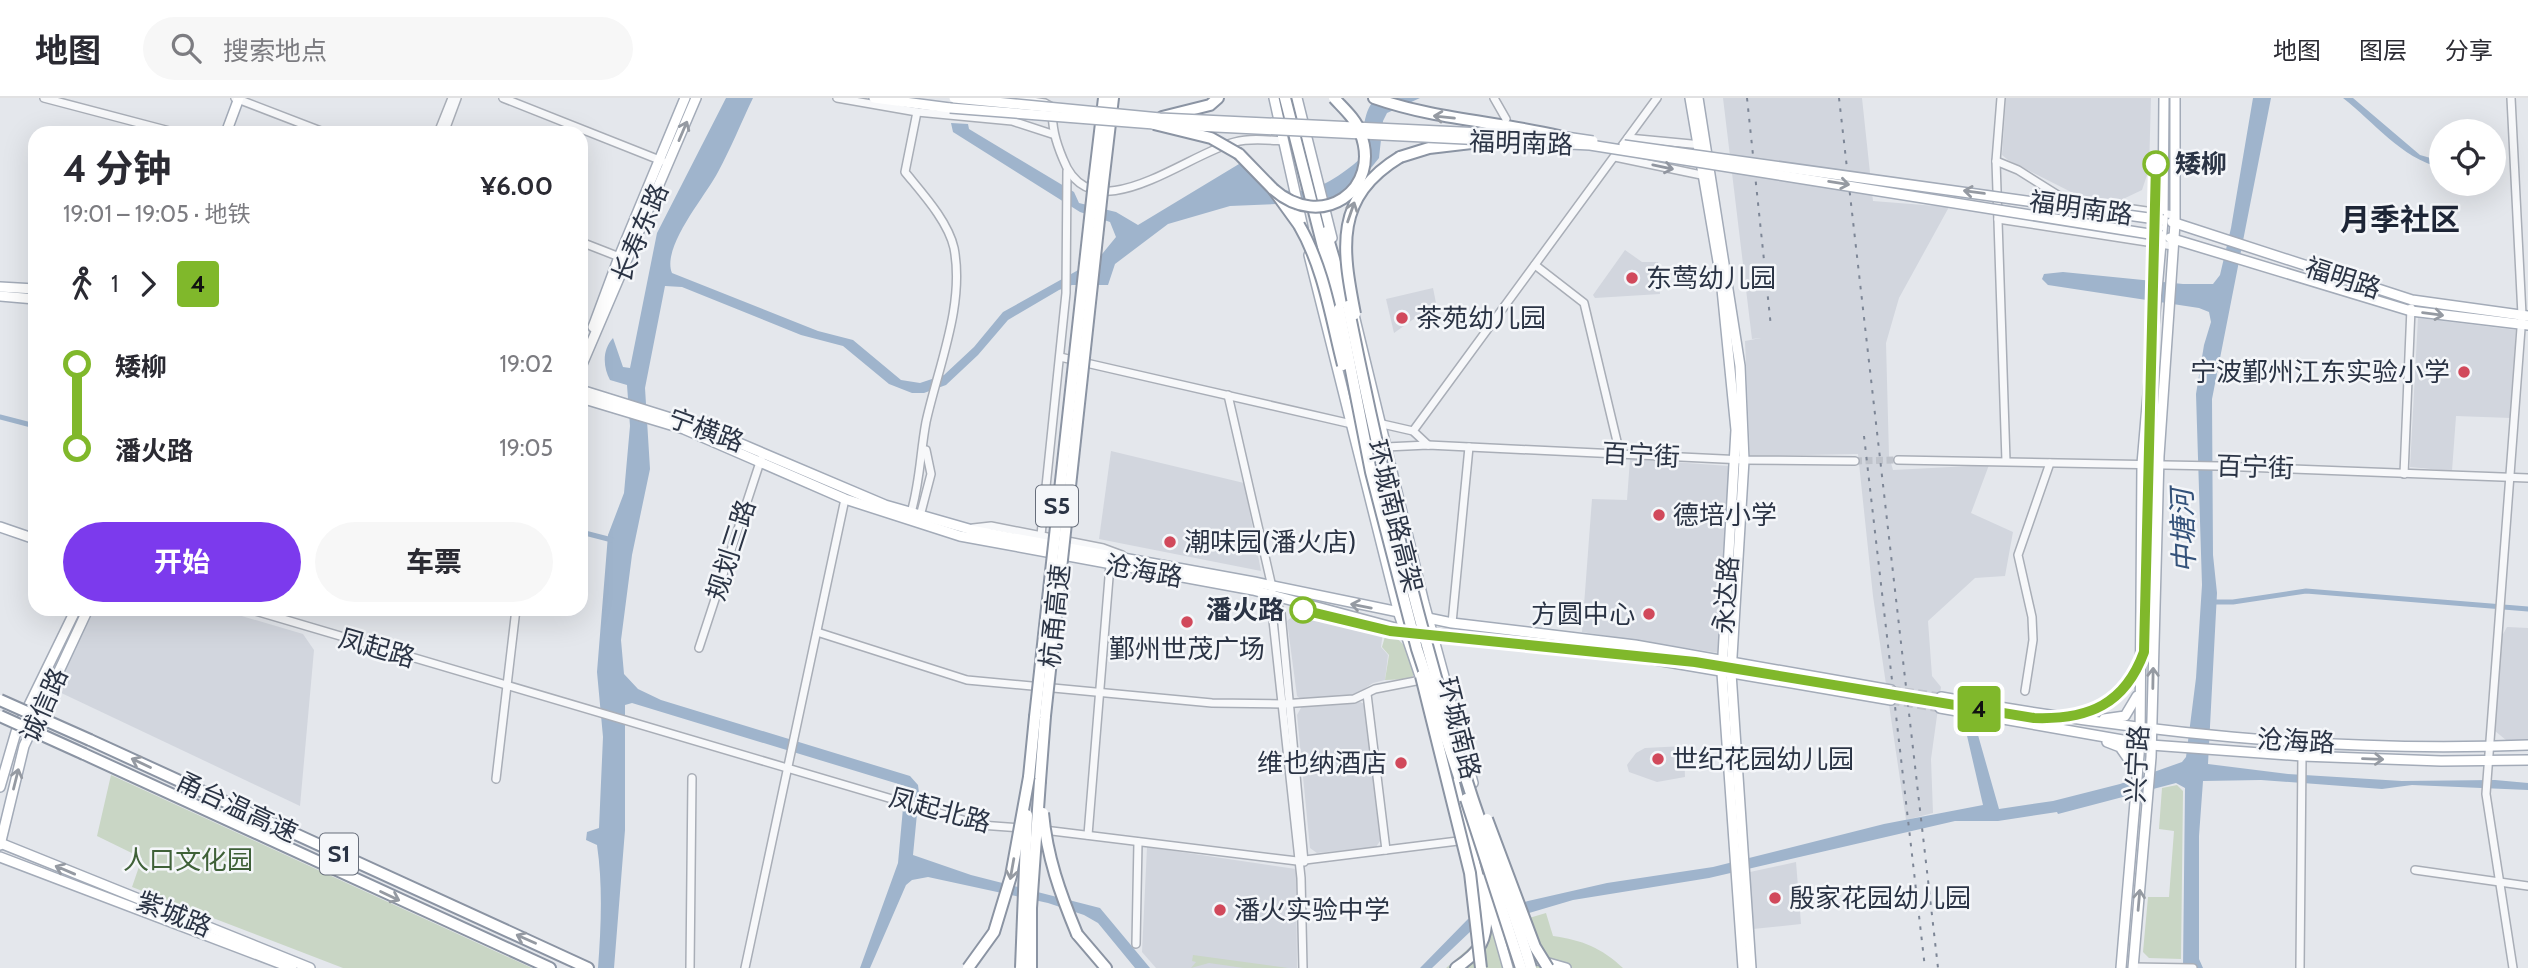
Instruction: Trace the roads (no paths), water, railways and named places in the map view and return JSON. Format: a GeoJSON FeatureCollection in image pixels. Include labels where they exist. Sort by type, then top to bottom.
{"type":"FeatureCollection","features":[{"type":"Feature","properties":{"kind":"highway","name":"杭甬高速"},"geometry":{"type":"LineString","coordinates":[[1021,968],[1035,779],[1098,183],[1104,98]]}},
{"type":"Feature","properties":{"kind":"highway","name":"杭甬高速"},"geometry":{"type":"LineString","coordinates":[[1098,183],[1113,98]]}},
{"type":"Feature","properties":{"kind":"highway"},"geometry":{"type":"LineString","coordinates":[[1157,121],[1229,98]]}},
{"type":"Feature","properties":{"kind":"highway","name":"环城南路高架"},"geometry":{"type":"LineString","coordinates":[[1285,98],[1339,309],[1417,649],[1520,968]]}},
{"type":"Feature","properties":{"kind":"highway","name":"环城南路高架"},"geometry":{"type":"LineString","coordinates":[[1294,98],[1348,306],[1377,472],[1465,764],[1531,968]]}},
{"type":"Feature","properties":{"kind":"highway"},"geometry":{"type":"LineString","coordinates":[[1157,121],[1222,143],[1239,155],[1291,204],[1318,209],[1335,204],[1353,188],[1364,165],[1360,131],[1334,98]]}},
{"type":"Feature","properties":{"kind":"highway"},"geometry":{"type":"LineString","coordinates":[[1374,98],[1411,111],[1510,124],[1559,136]]}},
{"type":"Feature","properties":{"kind":"highway"},"geometry":{"type":"LineString","coordinates":[[1386,98],[1411,111]]}},
{"type":"Feature","properties":{"kind":"highway"},"geometry":{"type":"LineString","coordinates":[[1377,472],[1344,244],[1350,215],[1366,183],[1400,157],[1429,148],[1480,142]]}},
{"type":"Feature","properties":{"kind":"highway"},"geometry":{"type":"LineString","coordinates":[[1273,189],[1312,248],[1377,472]]}},
{"type":"Feature","properties":{"kind":"highway"},"geometry":{"type":"LineString","coordinates":[[1417,649],[1424,693],[1470,873],[1481,968]]}},
{"type":"Feature","properties":{"kind":"highway","name":"甬台温高速"},"geometry":{"type":"LineString","coordinates":[[0,700],[588,968]]}},
{"type":"Feature","properties":{"kind":"highway","name":"甬台温高速"},"geometry":{"type":"LineString","coordinates":[[0,716],[550,968]]}},
{"type":"Feature","properties":{"kind":"highway"},"geometry":{"type":"LineString","coordinates":[[1465,764],[1535,947],[1549,967]]}},
{"type":"Feature","properties":{"kind":"highway"},"geometry":{"type":"LineString","coordinates":[[1451,771],[1489,908],[1487,930],[1481,948],[1456,968]]}},
{"type":"Feature","properties":{"kind":"highway"},"geometry":{"type":"LineString","coordinates":[[1035,779],[1055,882],[1077,933],[1106,968]]}},
{"type":"Feature","properties":{"kind":"highway"},"geometry":{"type":"LineString","coordinates":[[968,968],[994,932],[1035,779]]}},
{"type":"Feature","properties":{"kind":"highway","name":"杭甬高速"},"geometry":{"type":"LineString","coordinates":[[1031,968],[1035,779]]}},
{"type":"Feature","properties":{"kind":"main road"},"geometry":{"type":"LineString","coordinates":[[223,126],[236,98]]}},
{"type":"Feature","properties":{"kind":"main road"},"geometry":{"type":"LineString","coordinates":[[228,126],[236,98]]}},
{"type":"Feature","properties":{"kind":"main road","name":"长寿东路"},"geometry":{"type":"LineString","coordinates":[[588,349],[628,262],[665,162],[685,98]]}},
{"type":"Feature","properties":{"kind":"main road","name":"长寿东路"},"geometry":{"type":"LineString","coordinates":[[588,344],[619,257],[696,98]]}},
{"type":"Feature","properties":{"kind":"main road","name":"福明南路"},"geometry":{"type":"LineString","coordinates":[[874,98],[951,112],[1559,136],[2163,216]]}},
{"type":"Feature","properties":{"kind":"main road","name":"福明南路"},"geometry":{"type":"LineString","coordinates":[[954,98],[1157,121],[1480,142],[1590,145],[2162,239]]}},
{"type":"Feature","properties":{"kind":"main road"},"geometry":{"type":"LineString","coordinates":[[1274,98],[1283,141]]}},
{"type":"Feature","properties":{"kind":"main road","name":"环城南路"},"geometry":{"type":"LineString","coordinates":[[1294,98],[1359,330],[1465,764],[1506,903],[1520,968]]}},
{"type":"Feature","properties":{"kind":"main road","name":"永达路"},"geometry":{"type":"LineString","coordinates":[[1690,98],[1702,145]]}},
{"type":"Feature","properties":{"kind":"main road","name":"永达路"},"geometry":{"type":"LineString","coordinates":[[1698,98],[1730,358],[1739,460],[1727,673],[1739,856],[1751,968]]}},
{"type":"Feature","properties":{"kind":"main road","name":"兴宁路"},"geometry":{"type":"LineString","coordinates":[[2121,968],[2140,743],[2143,464],[2162,239],[2164,98]]}},
{"type":"Feature","properties":{"kind":"main road","name":"兴宁路"},"geometry":{"type":"LineString","coordinates":[[2133,967],[2152,731],[2159,465],[2174,219],[2175,98]]}},
{"type":"Feature","properties":{"kind":"main road","name":"环城南路"},"geometry":{"type":"LineString","coordinates":[[1283,141],[1350,426],[1399,614],[1451,771],[1508,968]]}},
{"type":"Feature","properties":{"kind":"main road","name":"福明路"},"geometry":{"type":"LineString","coordinates":[[2163,216],[2218,237],[2412,300],[2525,320]]}},
{"type":"Feature","properties":{"kind":"main road","name":"福明路"},"geometry":{"type":"LineString","coordinates":[[2162,239],[2250,262],[2411,311],[2525,320]]}},
{"type":"Feature","properties":{"kind":"main road"},"geometry":{"type":"LineString","coordinates":[[0,287],[28,289]]}},
{"type":"Feature","properties":{"kind":"main road"},"geometry":{"type":"LineString","coordinates":[[0,296],[28,298]]}},
{"type":"Feature","properties":{"kind":"main road","name":"沧海路"},"geometry":{"type":"LineString","coordinates":[[588,393],[654,416],[845,499],[914,519],[1135,561],[1273,592],[1404,630],[1603,651],[1727,673],[1891,695],[1635,645],[1452,624],[1429,618],[1399,614],[1273,592],[1110,565],[960,536],[914,519],[760,450]]}},
{"type":"Feature","properties":{"kind":"main road","name":"沧海路"},"geometry":{"type":"LineString","coordinates":[[588,399],[625,407]]}},
{"type":"Feature","properties":{"kind":"main road","name":"宁横路"},"geometry":{"type":"LineString","coordinates":[[654,416],[760,450]]}},
{"type":"Feature","properties":{"kind":"main road"},"geometry":{"type":"LineString","coordinates":[[0,527],[28,537]]}},
{"type":"Feature","properties":{"kind":"main road","name":"诚信路"},"geometry":{"type":"LineString","coordinates":[[0,786],[16,732],[73,616]]}},
{"type":"Feature","properties":{"kind":"main road","name":"诚信路"},"geometry":{"type":"LineString","coordinates":[[0,844],[24,747],[85,616]]}},
{"type":"Feature","properties":{"kind":"main road","name":"沧海路"},"geometry":{"type":"LineString","coordinates":[[2065,718],[2077,716],[2111,720],[2125,716],[2134,706],[2140,677]]}},
{"type":"Feature","properties":{"kind":"main road","name":"沧海路"},"geometry":{"type":"LineString","coordinates":[[2528,745],[2489,747],[2209,737],[1941,703],[2151,745],[2302,756],[2528,760]]}},
{"type":"Feature","properties":{"kind":"main road","name":"沧海路"},"geometry":{"type":"LineString","coordinates":[[2066,730],[2120,747],[2133,762],[2137,775]]}},
{"type":"Feature","properties":{"kind":"main road","name":"紫城路"},"geometry":{"type":"LineString","coordinates":[[0,844],[310,968]]}},
{"type":"Feature","properties":{"kind":"main road","name":"紫城路"},"geometry":{"type":"LineString","coordinates":[[0,856],[292,968]]}},
{"type":"Feature","properties":{"kind":"main road","name":"永达路"},"geometry":{"type":"LineString","coordinates":[[1741,875],[1743,968]]}},
{"type":"Feature","properties":{"kind":"main road"},"geometry":{"type":"LineString","coordinates":[[1506,903],[1523,947],[1549,967],[1566,968]]}},
{"type":"Feature","properties":{"kind":"street"},"geometry":{"type":"LineString","coordinates":[[44,98],[143,126]]}},
{"type":"Feature","properties":{"kind":"street"},"geometry":{"type":"LineString","coordinates":[[236,98],[308,126]]}},
{"type":"Feature","properties":{"kind":"street"},"geometry":{"type":"LineString","coordinates":[[441,126],[455,98]]}},
{"type":"Feature","properties":{"kind":"street"},"geometry":{"type":"LineString","coordinates":[[446,126],[455,98]]}},
{"type":"Feature","properties":{"kind":"street"},"geometry":{"type":"LineString","coordinates":[[503,98],[574,126]]}},
{"type":"Feature","properties":{"kind":"street"},"geometry":{"type":"LineString","coordinates":[[837,98],[918,112],[951,112],[975,118],[1012,121],[1052,134]]}},
{"type":"Feature","properties":{"kind":"street"},"geometry":{"type":"LineString","coordinates":[[1012,98],[1045,103],[1052,107],[1052,134],[1067,171],[1078,185],[1095,191],[1125,189],[1235,141],[1283,141]]}},
{"type":"Feature","properties":{"kind":"street"},"geometry":{"type":"LineString","coordinates":[[1494,98],[1506,119]]}},
{"type":"Feature","properties":{"kind":"street"},"geometry":{"type":"LineString","coordinates":[[1413,431],[1657,98]]}},
{"type":"Feature","properties":{"kind":"street"},"geometry":{"type":"LineString","coordinates":[[2001,98],[1996,161],[2006,461]]}},
{"type":"Feature","properties":{"kind":"street"},"geometry":{"type":"LineString","coordinates":[[2511,98],[2514,186],[2525,320],[2509,477],[2486,790],[2513,968]]}},
{"type":"Feature","properties":{"kind":"street"},"geometry":{"type":"LineString","coordinates":[[914,519],[930,474],[923,439],[954,301],[955,268],[953,246],[944,225],[905,172],[918,112]]}},
{"type":"Feature","properties":{"kind":"street"},"geometry":{"type":"LineString","coordinates":[[588,132],[665,162]]}},
{"type":"Feature","properties":{"kind":"street"},"geometry":{"type":"LineString","coordinates":[[1628,138],[1702,145]]}},
{"type":"Feature","properties":{"kind":"street"},"geometry":{"type":"LineString","coordinates":[[1615,157],[1707,176]]}},
{"type":"Feature","properties":{"kind":"street"},"geometry":{"type":"LineString","coordinates":[[1996,161],[2018,170],[2064,199],[2163,216]]}},
{"type":"Feature","properties":{"kind":"street"},"geometry":{"type":"LineString","coordinates":[[1041,535],[1066,293],[1067,171]]}},
{"type":"Feature","properties":{"kind":"street"},"geometry":{"type":"LineString","coordinates":[[1998,219],[2162,239]]}},
{"type":"Feature","properties":{"kind":"street"},"geometry":{"type":"LineString","coordinates":[[588,245],[628,262]]}},
{"type":"Feature","properties":{"kind":"street"},"geometry":{"type":"LineString","coordinates":[[1535,265],[1584,303],[1620,454]]}},
{"type":"Feature","properties":{"kind":"street"},"geometry":{"type":"LineString","coordinates":[[2404,474],[2412,300]]}},
{"type":"Feature","properties":{"kind":"street"},"geometry":{"type":"LineString","coordinates":[[1060,357],[1350,426],[1380,423],[1413,431],[1428,445]]}},
{"type":"Feature","properties":{"kind":"street"},"geometry":{"type":"LineString","coordinates":[[1228,395],[1273,592],[1300,860],[1303,968]]}},
{"type":"Feature","properties":{"kind":"street","name":"百宁街"},"geometry":{"type":"LineString","coordinates":[[1386,447],[1428,445],[1739,460],[1855,461]]}},
{"type":"Feature","properties":{"kind":"street"},"geometry":{"type":"LineString","coordinates":[[1452,624],[1469,447]]}},
{"type":"Feature","properties":{"kind":"street","name":"规划三路"},"geometry":{"type":"LineString","coordinates":[[699,648],[760,462],[760,450]]}},
{"type":"Feature","properties":{"kind":"street","name":"百宁街"},"geometry":{"type":"LineString","coordinates":[[1899,460],[2188,465],[2528,478]]}},
{"type":"Feature","properties":{"kind":"street"},"geometry":{"type":"LineString","coordinates":[[2025,691],[2033,640],[2032,617],[2018,555],[2050,463]]}},
{"type":"Feature","properties":{"kind":"street"},"geometry":{"type":"LineString","coordinates":[[745,968],[845,499]]}},
{"type":"Feature","properties":{"kind":"street"},"geometry":{"type":"LineString","coordinates":[[966,528],[991,526],[1041,535],[1103,548],[1135,561]]}},
{"type":"Feature","properties":{"kind":"street"},"geometry":{"type":"LineString","coordinates":[[1088,835],[1097,694],[1110,565]]}},
{"type":"Feature","properties":{"kind":"street","name":"凤起路"},"geometry":{"type":"LineString","coordinates":[[272,616],[507,687]]}},
{"type":"Feature","properties":{"kind":"street"},"geometry":{"type":"LineString","coordinates":[[496,779],[515,616]]}},
{"type":"Feature","properties":{"kind":"street"},"geometry":{"type":"LineString","coordinates":[[817,632],[967,680],[1097,694],[1212,703],[1286,703],[1354,699],[1375,689],[1421,680]]}},
{"type":"Feature","properties":{"kind":"street","name":"凤起北路"},"geometry":{"type":"LineString","coordinates":[[507,687],[980,825],[1300,860],[1470,840]]}},
{"type":"Feature","properties":{"kind":"street"},"geometry":{"type":"LineString","coordinates":[[1367,694],[1386,850]]}},
{"type":"Feature","properties":{"kind":"street"},"geometry":{"type":"LineString","coordinates":[[2300,968],[2302,756]]}},
{"type":"Feature","properties":{"kind":"street"},"geometry":{"type":"LineString","coordinates":[[690,968],[692,778]]}},
{"type":"Feature","properties":{"kind":"street"},"geometry":{"type":"LineString","coordinates":[[1136,944],[1138,842]]}},
{"type":"Feature","properties":{"kind":"street"},"geometry":{"type":"LineString","coordinates":[[2415,870],[2528,886]]}},
{"type":"Feature","properties":{"kind":"street"},"geometry":{"type":"LineString","coordinates":[[2133,967],[2193,968]]}},
{"type":"Feature","properties":{"kind":"water"},"geometry":{"type":"Polygon","coordinates":[[[726,98],[753,98],[718,172],[679,235],[670,262],[672,273],[818,331],[853,340],[901,380],[920,383],[944,375],[974,347],[1003,312],[1098,259],[1116,237],[1110,222],[1080,212],[953,132],[951,123],[968,124],[969,129],[1074,192],[1079,203],[1116,212],[1138,225],[1239,164],[1245,163],[1271,185],[1287,191],[1321,185],[1360,159],[1367,111],[1376,98],[1420,98],[1387,113],[1383,121],[1379,158],[1358,184],[1327,202],[1230,206],[1168,224],[1115,264],[1108,285],[1072,285],[1059,290],[1008,320],[978,355],[946,385],[924,393],[912,393],[889,384],[843,346],[801,335],[682,287],[665,286],[645,388],[650,469],[632,555],[621,640],[624,674],[638,689],[661,700],[910,776],[918,785],[919,793],[913,855],[971,875],[1100,908],[1150,968],[1135,968],[1098,923],[1084,915],[1048,903],[928,877],[912,880],[906,885],[870,968],[860,968],[898,863],[905,786],[632,703],[625,705],[625,830],[614,968],[598,968],[601,906],[599,860],[597,845],[586,840],[587,832],[599,828],[603,737],[597,672],[608,535],[624,493],[630,426],[627,385],[610,380],[606,370],[605,353],[613,338],[623,367],[630,368],[657,233],[726,98]]]}},
{"type":"Feature","properties":{"kind":"water"},"geometry":{"type":"Polygon","coordinates":[[[2253,98],[2271,98],[2212,399],[2213,555],[2217,593],[2208,764],[2288,774],[2402,781],[2495,780],[2528,783],[2528,790],[2412,785],[2382,789],[2261,780],[2203,781],[2199,836],[2199,959],[2203,968],[2183,968],[2185,788],[2176,783],[2058,814],[2057,812],[1998,821],[1955,821],[1709,878],[1573,900],[1472,930],[1432,968],[1420,968],[1468,919],[1528,901],[1607,883],[1713,867],[1884,824],[1983,805],[1965,727],[1976,728],[1999,809],[2053,801],[2120,784],[2182,762],[2186,757],[2196,678],[2202,585],[2196,394],[2204,345],[2211,322],[2209,312],[2199,308],[2048,285],[2042,279],[2044,274],[2063,272],[2183,284],[2213,284],[2220,275],[2231,228],[2253,98]]]}},
{"type":"Feature","properties":{"kind":"water"},"geometry":{"type":"Polygon","coordinates":[[[2343,98],[2353,98],[2420,155],[2429,158],[2429,164],[2400,148],[2343,98]]]}},
{"type":"Feature","properties":{"kind":"waterway"},"geometry":{"type":"LineString","coordinates":[[0,417],[28,424]]}},
{"type":"Feature","properties":{"kind":"waterway"},"geometry":{"type":"LineString","coordinates":[[588,534],[612,540]]}},
{"type":"Feature","properties":{"kind":"waterway"},"geometry":{"type":"LineString","coordinates":[[2211,602],[2233,602],[2306,591],[2528,609]]}},
{"type":"Feature","properties":{"kind":"tunnel"},"geometry":{"type":"LineString","coordinates":[[1855,461],[1898,460]]}},
{"type":"Feature","properties":{"kind":"tunnel"},"geometry":{"type":"LineString","coordinates":[[1891,690],[1941,697]]}},
{"type":"Feature","properties":{"kind":"tunnel"},"geometry":{"type":"LineString","coordinates":[[1891,700],[1940,708]]}},
{"type":"Feature","properties":{"kind":"railway"},"geometry":{"type":"LineString","coordinates":[[1747,98],[1771,327]]}},
{"type":"Feature","properties":{"kind":"railway"},"geometry":{"type":"LineString","coordinates":[[1839,98],[1938,968]]}},
{"type":"Feature","properties":{"kind":"railway"},"geometry":{"type":"LineString","coordinates":[[1864,436],[1925,968]]}},
{"type":"Feature","properties":{"kind":"metro line","name":"4"},"geometry":{"type":"LineString","coordinates":[[1303,610],[1390,631],[1695,662],[2034,718],[2082,713],[2104,705],[2131,682],[2144,652],[2156,164]]}},
{"type":"Feature","properties":{"kind":"place","name":"矮柳"},"geometry":{"type":"Point","coordinates":[2156,164]}},
{"type":"Feature","properties":{"kind":"place","name":"东莺幼儿园"},"geometry":{"type":"Point","coordinates":[1632,278]}},
{"type":"Feature","properties":{"kind":"place","name":"茶苑幼儿园"},"geometry":{"type":"Point","coordinates":[1402,318]}},
{"type":"Feature","properties":{"kind":"place","name":"宁波鄞州江东实验小学"},"geometry":{"type":"Point","coordinates":[2464,372]}},
{"type":"Feature","properties":{"kind":"place","name":"德培小学"},"geometry":{"type":"Point","coordinates":[1659,515]}},
{"type":"Feature","properties":{"kind":"place","name":"潮味园(潘火店)"},"geometry":{"type":"Point","coordinates":[1170,542]}},
{"type":"Feature","properties":{"kind":"place","name":"潘火路"},"geometry":{"type":"Point","coordinates":[1303,610]}},
{"type":"Feature","properties":{"kind":"place","name":"方圆中心"},"geometry":{"type":"Point","coordinates":[1649,614]}},
{"type":"Feature","properties":{"kind":"place","name":"鄞州世茂广场"},"geometry":{"type":"Point","coordinates":[1187,622]}},
{"type":"Feature","properties":{"kind":"place","name":"世纪花园幼儿园"},"geometry":{"type":"Point","coordinates":[1658,759]}},
{"type":"Feature","properties":{"kind":"place","name":"维也纳酒店"},"geometry":{"type":"Point","coordinates":[1401,763]}},
{"type":"Feature","properties":{"kind":"place","name":"殷家花园幼儿园"},"geometry":{"type":"Point","coordinates":[1775,898]}},
{"type":"Feature","properties":{"kind":"place","name":"潘火实验中学"},"geometry":{"type":"Point","coordinates":[1220,910]}},
{"type":"Feature","properties":{"kind":"district","name":"月季社区"},"geometry":{"type":"Point","coordinates":[2400,220]}},
{"type":"Feature","properties":{"kind":"water label","name":"中塘河"},"geometry":{"type":"Point","coordinates":[2183,531]}},
{"type":"Feature","properties":{"kind":"park label","name":"人口文化园"},"geometry":{"type":"Point","coordinates":[188,860]}}]}
